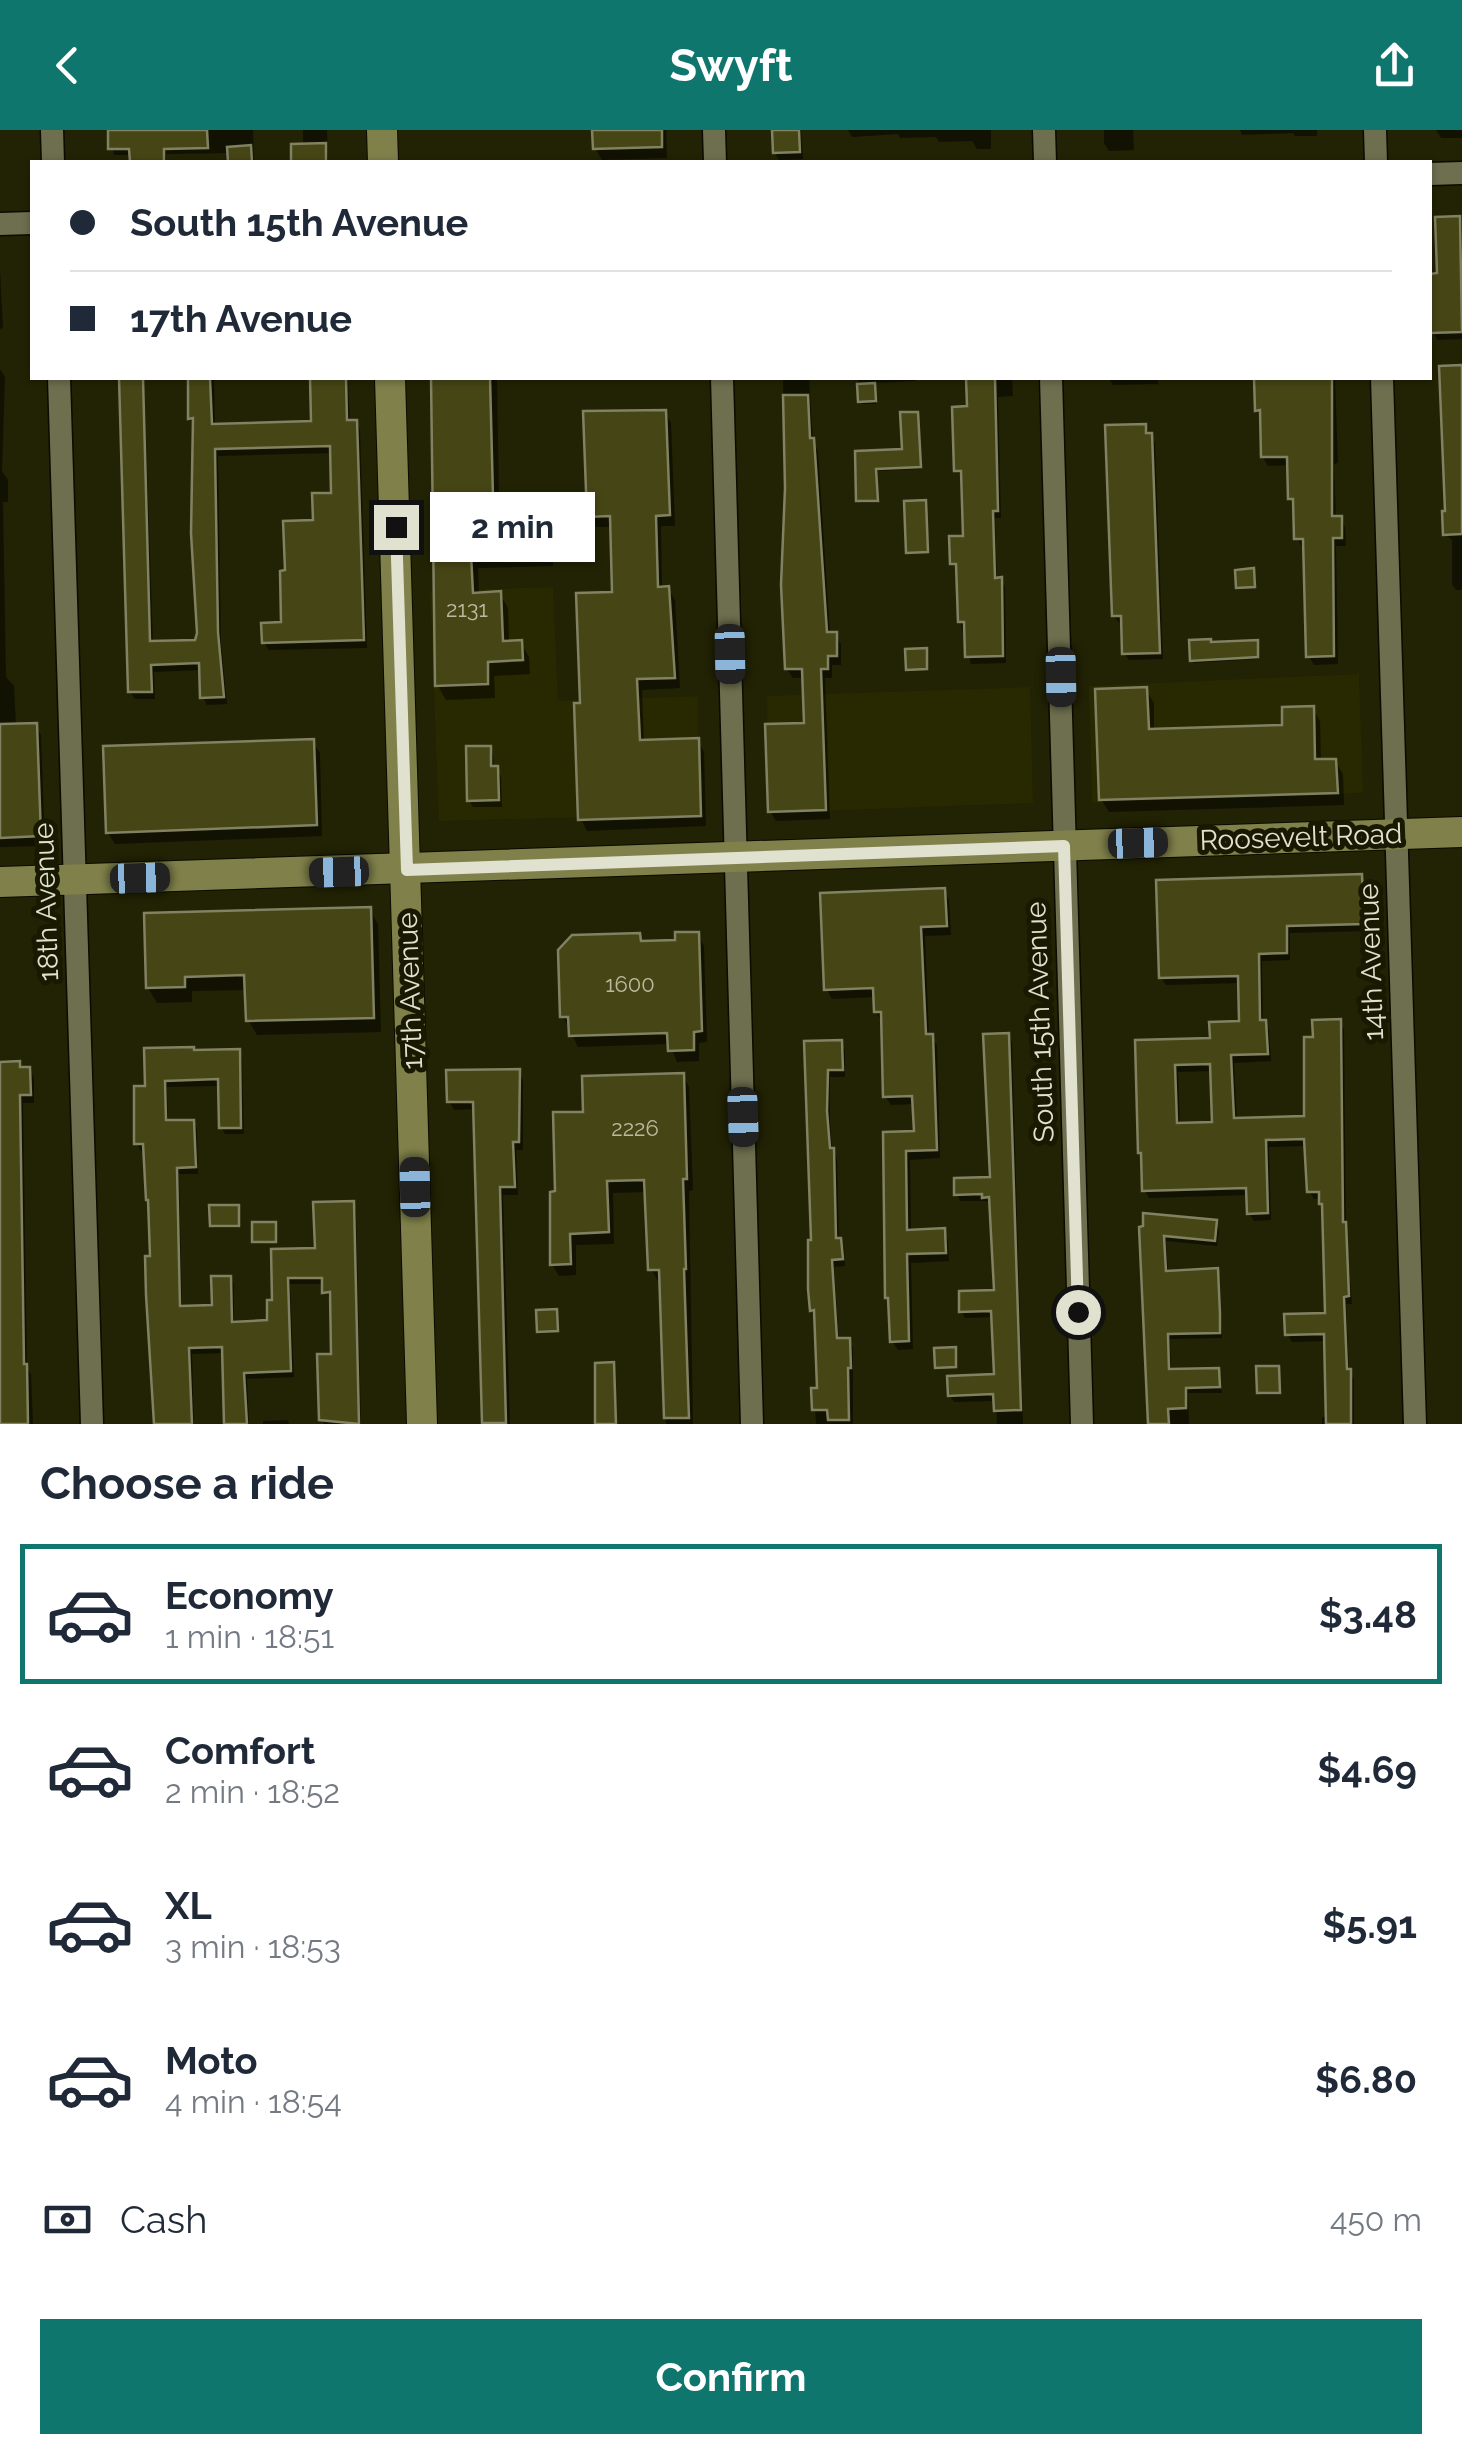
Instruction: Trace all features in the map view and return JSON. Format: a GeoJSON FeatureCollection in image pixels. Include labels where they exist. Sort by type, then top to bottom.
{"type":"FeatureCollection","features":[{"type":"Feature","properties":{"kind":"main road"},"geometry":{"type":"LineString","coordinates":[[382,130],[383,160]]}},
{"type":"Feature","properties":{"kind":"main road","name":"17th Avenue"},"geometry":{"type":"LineString","coordinates":[[390,380],[422,1424]]}},
{"type":"Feature","properties":{"kind":"main road","name":"Roosevelt Road"},"geometry":{"type":"LineString","coordinates":[[0,882],[1462,832]]}},
{"type":"Feature","properties":{"kind":"street"},"geometry":{"type":"LineString","coordinates":[[52,130],[53,160]]}},
{"type":"Feature","properties":{"kind":"street"},"geometry":{"type":"LineString","coordinates":[[714,130],[715,160]]}},
{"type":"Feature","properties":{"kind":"street"},"geometry":{"type":"LineString","coordinates":[[1044,130],[1045,160]]}},
{"type":"Feature","properties":{"kind":"street"},"geometry":{"type":"LineString","coordinates":[[1375,130],[1376,160]]}},
{"type":"Feature","properties":{"kind":"street"},"geometry":{"type":"LineString","coordinates":[[1432,174],[1462,173]]}},
{"type":"Feature","properties":{"kind":"street"},"geometry":{"type":"LineString","coordinates":[[0,224],[30,223]]}},
{"type":"Feature","properties":{"kind":"street","name":"18th Avenue"},"geometry":{"type":"LineString","coordinates":[[59,380],[92,1424]]}},
{"type":"Feature","properties":{"kind":"street"},"geometry":{"type":"LineString","coordinates":[[722,380],[752,1424]]}},
{"type":"Feature","properties":{"kind":"street","name":"South 15th Avenue"},"geometry":{"type":"LineString","coordinates":[[1052,380],[1082,1424]]}},
{"type":"Feature","properties":{"kind":"street","name":"14th Avenue"},"geometry":{"type":"LineString","coordinates":[[1382,380],[1415,1424]]}},
{"type":"Feature","properties":{"kind":"shaded area"},"geometry":{"type":"Polygon","coordinates":[[[553,587],[558,701],[698,696],[699,814],[439,821],[430,591],[553,587]]]}},
{"type":"Feature","properties":{"kind":"shaded area"},"geometry":{"type":"Polygon","coordinates":[[[1359,674],[1363,793],[1092,803],[1089,686],[1359,674]]]}},
{"type":"Feature","properties":{"kind":"shaded area"},"geometry":{"type":"Polygon","coordinates":[[[1030,687],[1033,803],[768,813],[767,696],[1030,687]]]}},
{"type":"Feature","properties":{"kind":"building"},"geometry":{"type":"Polygon","coordinates":[[[108,130],[207,130],[208,148],[164,149],[164,160],[130,160],[129,149],[108,149],[108,130]]]}},
{"type":"Feature","properties":{"kind":"building"},"geometry":{"type":"Polygon","coordinates":[[[592,130],[662,130],[662,147],[593,149],[592,130]]]}},
{"type":"Feature","properties":{"kind":"building"},"geometry":{"type":"Polygon","coordinates":[[[772,130],[799,130],[800,152],[773,153],[772,130]]]}},
{"type":"Feature","properties":{"kind":"building"},"geometry":{"type":"Polygon","coordinates":[[[326,143],[326,160],[291,160],[291,144],[326,143]]]}},
{"type":"Feature","properties":{"kind":"building"},"geometry":{"type":"Polygon","coordinates":[[[251,145],[252,160],[228,160],[227,147],[251,145]]]}},
{"type":"Feature","properties":{"kind":"building"},"geometry":{"type":"Polygon","coordinates":[[[1460,216],[1462,332],[1432,333],[1432,274],[1437,273],[1435,217],[1460,216]]]}},
{"type":"Feature","properties":{"kind":"building"},"geometry":{"type":"Polygon","coordinates":[[[1462,365],[1462,534],[1443,535],[1439,366],[1462,365]]]}},
{"type":"Feature","properties":{"kind":"building"},"geometry":{"type":"Polygon","coordinates":[[[119,380],[143,380],[150,641],[195,640],[197,633],[191,533],[193,418],[188,419],[188,380],[210,380],[212,424],[311,421],[310,380],[346,380],[347,420],[357,420],[364,640],[262,643],[261,623],[281,622],[283,521],[313,520],[312,493],[331,493],[330,446],[215,449],[218,632],[224,697],[200,698],[199,663],[151,665],[152,692],[128,692],[119,380]]]}},
{"type":"Feature","properties":{"kind":"building"},"geometry":{"type":"Polygon","coordinates":[[[431,380],[490,380],[493,497],[544,496],[546,553],[471,554],[473,593],[501,591],[503,641],[522,640],[523,660],[488,662],[488,684],[435,686],[431,380]]]}},
{"type":"Feature","properties":{"kind":"building"},"geometry":{"type":"Polygon","coordinates":[[[966,380],[995,380],[998,511],[993,511],[995,578],[1002,577],[1003,656],[965,657],[964,622],[958,622],[956,564],[950,564],[949,536],[963,536],[961,471],[954,471],[952,407],[967,406],[966,380]]]}},
{"type":"Feature","properties":{"kind":"building"},"geometry":{"type":"Polygon","coordinates":[[[1254,380],[1332,380],[1332,516],[1342,516],[1342,538],[1333,538],[1334,656],[1306,657],[1303,539],[1294,539],[1287,457],[1261,457],[1260,410],[1255,411],[1254,380]]]}},
{"type":"Feature","properties":{"kind":"building"},"geometry":{"type":"Polygon","coordinates":[[[875,383],[876,401],[858,402],[857,384],[875,383]]]}},
{"type":"Feature","properties":{"kind":"building"},"geometry":{"type":"Polygon","coordinates":[[[783,395],[808,395],[827,632],[837,632],[837,656],[828,656],[828,669],[821,669],[826,810],[768,812],[765,724],[804,723],[802,669],[785,669],[781,585],[783,395]]]}},
{"type":"Feature","properties":{"kind":"building"},"geometry":{"type":"Polygon","coordinates":[[[666,410],[670,515],[656,516],[658,587],[669,586],[675,678],[637,679],[640,740],[699,738],[701,816],[578,820],[574,703],[580,703],[576,593],[612,592],[610,516],[587,517],[583,411],[666,410]]]}},
{"type":"Feature","properties":{"kind":"building"},"geometry":{"type":"Polygon","coordinates":[[[900,412],[918,412],[921,467],[876,469],[878,501],[856,501],[855,451],[902,449],[900,412]]]}},
{"type":"Feature","properties":{"kind":"building"},"geometry":{"type":"Polygon","coordinates":[[[1146,424],[1146,433],[1152,433],[1160,653],[1122,654],[1121,616],[1112,616],[1105,425],[1146,424]]]}},
{"type":"Feature","properties":{"kind":"building"},"geometry":{"type":"Polygon","coordinates":[[[926,500],[928,552],[906,553],[904,501],[926,500]]]}},
{"type":"Feature","properties":{"kind":"building"},"geometry":{"type":"Polygon","coordinates":[[[1254,568],[1255,587],[1236,588],[1235,570],[1254,568]]]}},
{"type":"Feature","properties":{"kind":"building"},"geometry":{"type":"Polygon","coordinates":[[[1189,640],[1258,640],[1258,657],[1190,661],[1189,640]]]}},
{"type":"Feature","properties":{"kind":"building"},"geometry":{"type":"Polygon","coordinates":[[[927,648],[927,669],[906,670],[905,649],[927,648]]]}},
{"type":"Feature","properties":{"kind":"building"},"geometry":{"type":"Polygon","coordinates":[[[1147,687],[1149,729],[1282,725],[1282,707],[1314,706],[1315,759],[1336,759],[1338,793],[1099,800],[1095,689],[1147,687]]]}},
{"type":"Feature","properties":{"kind":"building"},"geometry":{"type":"Polygon","coordinates":[[[37,723],[41,836],[0,838],[0,724],[37,723]]]}},
{"type":"Feature","properties":{"kind":"building"},"geometry":{"type":"Polygon","coordinates":[[[314,739],[317,825],[106,833],[103,746],[314,739]]]}},
{"type":"Feature","properties":{"kind":"building"},"geometry":{"type":"Polygon","coordinates":[[[466,746],[491,746],[491,766],[498,766],[499,800],[467,801],[466,746]]]}},
{"type":"Feature","properties":{"kind":"building"},"geometry":{"type":"Polygon","coordinates":[[[1362,874],[1364,924],[1287,926],[1287,953],[1259,954],[1260,1020],[1266,1020],[1268,1054],[1231,1055],[1234,1118],[1304,1116],[1304,1037],[1313,1037],[1312,1020],[1341,1019],[1343,1222],[1349,1296],[1344,1297],[1347,1369],[1351,1369],[1351,1424],[1326,1424],[1324,1334],[1285,1335],[1284,1314],[1325,1313],[1322,1204],[1319,1192],[1307,1192],[1304,1139],[1266,1140],[1268,1213],[1247,1214],[1246,1188],[1142,1191],[1135,1040],[1210,1038],[1209,1022],[1239,1021],[1238,976],[1159,978],[1156,880],[1362,874]],[[1210,1064],[1175,1065],[1177,1123],[1212,1122],[1210,1064]]]}},
{"type":"Feature","properties":{"kind":"building"},"geometry":{"type":"Polygon","coordinates":[[[945,888],[947,926],[921,927],[926,1034],[933,1034],[937,1150],[906,1151],[907,1230],[945,1228],[946,1253],[907,1254],[909,1341],[890,1342],[885,1298],[883,1132],[914,1131],[912,1096],[883,1097],[881,1012],[874,1012],[873,988],[824,990],[820,893],[945,888]]]}},
{"type":"Feature","properties":{"kind":"building"},"geometry":{"type":"Polygon","coordinates":[[[371,907],[374,1018],[246,1021],[244,975],[185,977],[185,987],[146,988],[144,913],[371,907]]]}},
{"type":"Feature","properties":{"kind":"building"},"geometry":{"type":"Polygon","coordinates":[[[675,932],[699,932],[702,1031],[694,1032],[694,1050],[668,1051],[667,1033],[569,1036],[568,1017],[560,1017],[558,950],[572,935],[640,933],[641,941],[675,940],[675,932]]]}},
{"type":"Feature","properties":{"kind":"building"},"geometry":{"type":"Polygon","coordinates":[[[1009,1033],[1021,1410],[994,1411],[993,1394],[948,1396],[947,1376],[994,1374],[991,1311],[959,1312],[959,1291],[994,1290],[989,1197],[954,1195],[954,1178],[990,1177],[983,1034],[1009,1033]]]}},
{"type":"Feature","properties":{"kind":"building"},"geometry":{"type":"Polygon","coordinates":[[[842,1040],[843,1070],[828,1070],[827,1111],[830,1148],[834,1148],[836,1238],[841,1238],[843,1259],[832,1260],[837,1338],[850,1338],[851,1368],[849,1420],[828,1420],[827,1410],[812,1410],[811,1388],[817,1388],[814,1310],[810,1311],[808,1289],[811,1240],[804,1041],[842,1040]]]}},
{"type":"Feature","properties":{"kind":"building"},"geometry":{"type":"Polygon","coordinates":[[[144,1048],[240,1049],[241,1128],[219,1128],[218,1079],[165,1081],[166,1120],[194,1120],[196,1167],[177,1168],[180,1306],[212,1305],[211,1276],[231,1276],[232,1322],[267,1320],[267,1300],[272,1300],[271,1249],[315,1248],[313,1202],[354,1201],[359,1424],[319,1420],[317,1354],[331,1354],[330,1292],[322,1293],[322,1278],[288,1278],[291,1371],[244,1373],[247,1424],[224,1424],[222,1347],[189,1348],[192,1424],[154,1424],[146,1295],[145,1256],[150,1256],[148,1200],[143,1144],[134,1144],[134,1086],[145,1086],[144,1048]]]}},
{"type":"Feature","properties":{"kind":"building"},"geometry":{"type":"Polygon","coordinates":[[[20,1061],[20,1067],[30,1067],[31,1095],[20,1095],[28,1424],[0,1424],[0,1062],[20,1061]]]}},
{"type":"Feature","properties":{"kind":"building"},"geometry":{"type":"Polygon","coordinates":[[[520,1069],[519,1142],[513,1142],[515,1187],[500,1187],[506,1423],[482,1423],[473,1102],[447,1102],[446,1070],[520,1069]]]}},
{"type":"Feature","properties":{"kind":"building"},"geometry":{"type":"Polygon","coordinates":[[[684,1073],[689,1418],[664,1418],[659,1270],[648,1270],[644,1180],[607,1181],[609,1232],[570,1234],[571,1264],[550,1265],[550,1192],[555,1191],[553,1112],[583,1112],[582,1076],[684,1073]]]}},
{"type":"Feature","properties":{"kind":"building"},"geometry":{"type":"Polygon","coordinates":[[[209,1205],[239,1205],[239,1226],[210,1226],[209,1205]]]}},
{"type":"Feature","properties":{"kind":"building"},"geometry":{"type":"Polygon","coordinates":[[[1143,1213],[1217,1220],[1215,1241],[1164,1236],[1166,1271],[1218,1268],[1220,1314],[1220,1333],[1168,1334],[1169,1369],[1219,1368],[1220,1387],[1186,1388],[1186,1408],[1168,1409],[1169,1424],[1148,1424],[1139,1227],[1143,1226],[1143,1213]]]}},
{"type":"Feature","properties":{"kind":"building"},"geometry":{"type":"Polygon","coordinates":[[[252,1222],[276,1222],[276,1242],[252,1242],[252,1222]]]}},
{"type":"Feature","properties":{"kind":"building"},"geometry":{"type":"Polygon","coordinates":[[[557,1309],[558,1331],[537,1332],[536,1310],[557,1309]]]}},
{"type":"Feature","properties":{"kind":"building"},"geometry":{"type":"Polygon","coordinates":[[[956,1347],[956,1367],[935,1368],[934,1348],[956,1347]]]}},
{"type":"Feature","properties":{"kind":"building"},"geometry":{"type":"Polygon","coordinates":[[[614,1362],[616,1424],[595,1424],[595,1363],[614,1362]]]}},
{"type":"Feature","properties":{"kind":"building"},"geometry":{"type":"Polygon","coordinates":[[[1256,1366],[1279,1366],[1280,1393],[1257,1393],[1256,1366]]]}},
{"type":"Feature","properties":{"kind":"route"},"geometry":{"type":"LineString","coordinates":[[396,527],[407,870],[1064,846],[1078,1312]]}}]}
